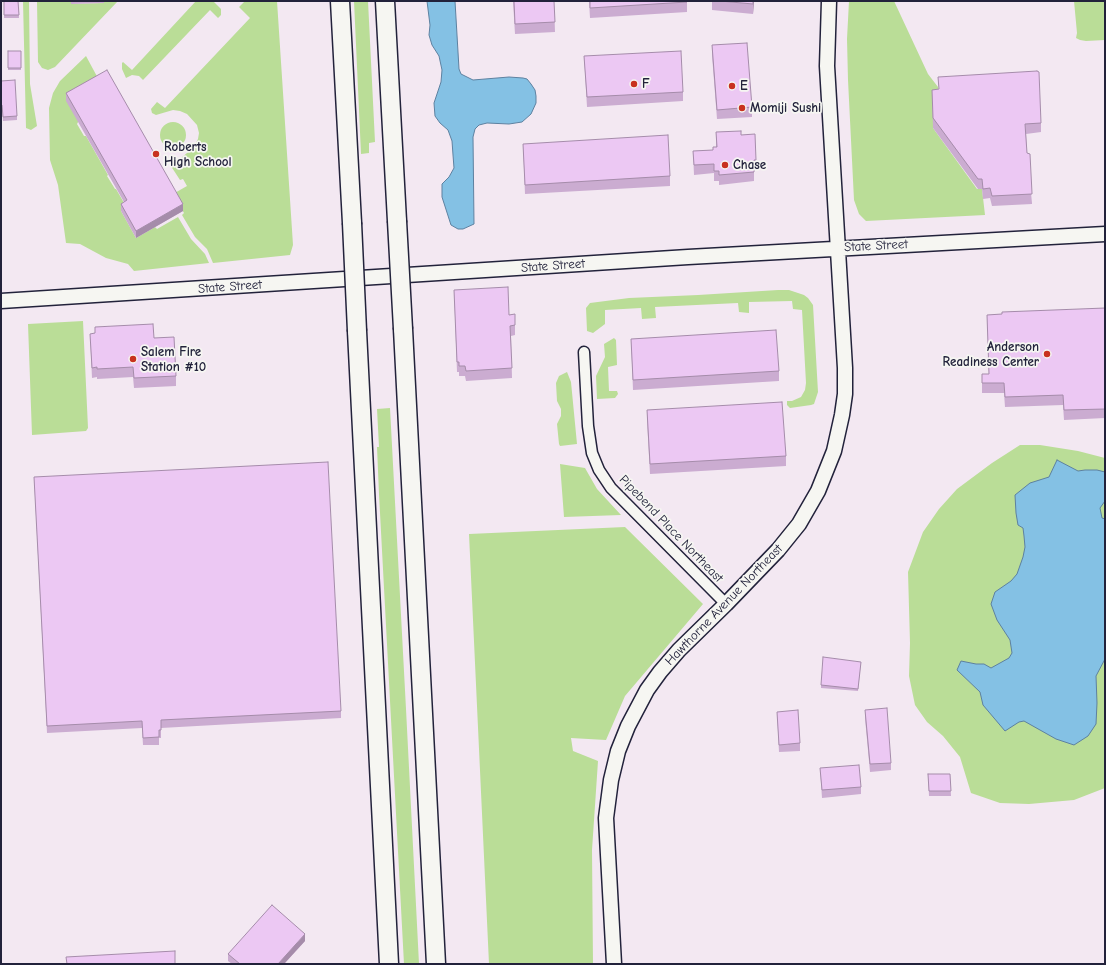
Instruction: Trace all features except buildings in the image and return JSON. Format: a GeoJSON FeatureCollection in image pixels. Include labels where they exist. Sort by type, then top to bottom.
{"type":"FeatureCollection","features":[{"type":"Feature","properties":{"kind":"highway"},"geometry":{"type":"LineString","coordinates":[[340,1],[389,964]]}},
{"type":"Feature","properties":{"kind":"highway"},"geometry":{"type":"LineString","coordinates":[[385,1],[436,964]]}},
{"type":"Feature","properties":{"kind":"main road","name":"Hawthorne Avenue Northeast"},"geometry":{"type":"LineString","coordinates":[[614,964],[606,818],[611,780],[618,751],[647,690],[660,672],[679,650],[778,550],[799,524],[818,491],[834,451],[845,394],[845,368],[827,66],[829,1]]}},
{"type":"Feature","properties":{"kind":"main road","name":"State Street"},"geometry":{"type":"LineString","coordinates":[[1,301],[838,248],[1105,234]]}},
{"type":"Feature","properties":{"kind":"street","name":"Pipebend Place Northeast"},"geometry":{"type":"LineString","coordinates":[[584,352],[588,426],[592,453],[599,470],[611,488],[726,604]]}},
{"type":"Feature","properties":{"kind":"green space"},"geometry":{"type":"Polygon","coordinates":[[[23,1],[29,1],[30,84],[37,126],[31,130],[26,128],[23,1]]]}},
{"type":"Feature","properties":{"kind":"green space"},"geometry":{"type":"Polygon","coordinates":[[[37,1],[71,1],[71,4],[118,1],[55,67],[48,70],[42,68],[38,62],[37,1]]]}},
{"type":"Feature","properties":{"kind":"green space"},"geometry":{"type":"Polygon","coordinates":[[[196,1],[213,1],[221,9],[221,15],[218,18],[210,10],[143,80],[139,76],[132,75],[126,78],[122,69],[122,63],[123,62],[132,70],[196,1]]]}},
{"type":"Feature","properties":{"kind":"green space"},"geometry":{"type":"Polygon","coordinates":[[[245,1],[277,1],[293,245],[290,255],[213,263],[207,249],[195,237],[182,215],[184,213],[173,194],[187,186],[183,179],[180,180],[167,160],[181,158],[193,148],[198,139],[199,133],[197,125],[187,114],[180,111],[173,110],[156,115],[152,113],[151,109],[157,102],[165,108],[250,18],[239,7],[245,1]]]}},
{"type":"Feature","properties":{"kind":"green space"},"geometry":{"type":"Polygon","coordinates":[[[354,1],[368,1],[375,142],[369,143],[369,153],[361,154],[354,1]]]}},
{"type":"Feature","properties":{"kind":"green space"},"geometry":{"type":"Polygon","coordinates":[[[849,1],[894,1],[928,74],[938,87],[939,99],[933,128],[977,189],[982,189],[985,215],[866,221],[859,214],[854,200],[848,80],[847,39],[849,1]]]}},
{"type":"Feature","properties":{"kind":"green space"},"geometry":{"type":"Polygon","coordinates":[[[1074,1],[1105,1],[1105,40],[1086,41],[1076,38],[1077,33],[1074,1]]]}},
{"type":"Feature","properties":{"kind":"green space"},"geometry":{"type":"Polygon","coordinates":[[[86,56],[100,82],[77,124],[84,136],[86,136],[108,175],[107,176],[127,208],[121,211],[136,238],[155,227],[157,229],[178,217],[191,239],[205,254],[209,263],[134,271],[128,264],[106,258],[80,244],[66,243],[58,185],[50,160],[49,108],[53,93],[60,81],[86,56]]]}},
{"type":"Feature","properties":{"kind":"green space"},"geometry":{"type":"Polygon","coordinates":[[[173,122],[182,126],[186,135],[182,144],[173,148],[164,144],[160,135],[164,126],[173,122]]]}},
{"type":"Feature","properties":{"kind":"green space"},"geometry":{"type":"Polygon","coordinates":[[[789,290],[804,295],[813,305],[818,392],[814,404],[811,405],[790,408],[787,405],[787,401],[792,401],[801,397],[805,390],[806,383],[802,310],[793,309],[792,301],[749,302],[749,313],[739,312],[738,303],[655,307],[656,318],[642,319],[641,308],[605,310],[605,324],[593,333],[587,331],[586,308],[590,303],[629,298],[789,290]]]}},
{"type":"Feature","properties":{"kind":"green space"},"geometry":{"type":"Polygon","coordinates":[[[83,321],[88,428],[86,431],[32,435],[28,324],[83,321]]]}},
{"type":"Feature","properties":{"kind":"green space"},"geometry":{"type":"Polygon","coordinates":[[[614,338],[616,340],[617,365],[608,367],[609,391],[617,391],[618,394],[615,398],[597,399],[596,376],[605,357],[604,344],[614,338]]]}},
{"type":"Feature","properties":{"kind":"green space"},"geometry":{"type":"Polygon","coordinates":[[[567,372],[571,382],[577,444],[560,446],[557,424],[561,416],[561,409],[557,401],[556,383],[559,376],[567,372]]]}},
{"type":"Feature","properties":{"kind":"green space"},"geometry":{"type":"Polygon","coordinates":[[[390,408],[419,964],[404,964],[379,494],[377,409],[390,408]]]}},
{"type":"Feature","properties":{"kind":"green space"},"geometry":{"type":"Polygon","coordinates":[[[1020,445],[1040,445],[1078,451],[1105,458],[1105,788],[1074,800],[1029,804],[1000,803],[971,793],[960,757],[943,736],[927,722],[915,705],[909,676],[910,643],[908,572],[923,532],[939,509],[957,489],[992,463],[1020,445]]]}},
{"type":"Feature","properties":{"kind":"green space"},"geometry":{"type":"Polygon","coordinates":[[[560,464],[585,468],[597,489],[621,515],[564,517],[560,464]]]}},
{"type":"Feature","properties":{"kind":"green space"},"geometry":{"type":"Polygon","coordinates":[[[625,527],[703,604],[625,696],[606,740],[571,738],[573,751],[598,761],[592,850],[593,964],[489,964],[469,534],[625,527]]]}},
{"type":"Feature","properties":{"kind":"water"},"geometry":{"type":"Polygon","coordinates":[[[427,1],[455,1],[459,69],[461,74],[473,80],[509,77],[527,79],[535,90],[536,96],[536,103],[531,114],[522,122],[509,124],[487,123],[479,125],[475,129],[473,137],[474,224],[463,229],[458,229],[451,225],[442,197],[442,184],[449,177],[454,168],[452,141],[448,130],[435,116],[434,103],[441,82],[442,70],[439,56],[432,45],[429,35],[430,25],[427,1]]]}},
{"type":"Feature","properties":{"kind":"water"},"geometry":{"type":"Polygon","coordinates":[[[1057,460],[1078,471],[1097,470],[1105,472],[1105,501],[1100,508],[1102,518],[1105,519],[1105,659],[1096,676],[1096,724],[1088,736],[1074,745],[1056,739],[1024,721],[1019,722],[1005,731],[983,705],[980,692],[957,670],[961,661],[984,664],[991,668],[1009,658],[1012,653],[1010,640],[997,620],[991,604],[995,592],[1011,581],[1017,574],[1023,557],[1025,547],[1023,528],[1018,525],[1015,495],[1030,483],[1049,477],[1057,460]]]}},
{"type":"Feature","properties":{"kind":"place","name":"F"},"geometry":{"type":"Point","coordinates":[634,84]}},
{"type":"Feature","properties":{"kind":"place","name":"E"},"geometry":{"type":"Point","coordinates":[732,86]}},
{"type":"Feature","properties":{"kind":"place","name":"Momiji Sushi"},"geometry":{"type":"Point","coordinates":[742,108]}},
{"type":"Feature","properties":{"kind":"place","name":"Roberts High School"},"geometry":{"type":"Point","coordinates":[156,154]}},
{"type":"Feature","properties":{"kind":"place","name":"Chase"},"geometry":{"type":"Point","coordinates":[725,165]}},
{"type":"Feature","properties":{"kind":"place","name":"Anderson Readiness Center"},"geometry":{"type":"Point","coordinates":[1047,354]}},
{"type":"Feature","properties":{"kind":"place","name":"Salem Fire Station #10"},"geometry":{"type":"Point","coordinates":[133,359]}}]}
